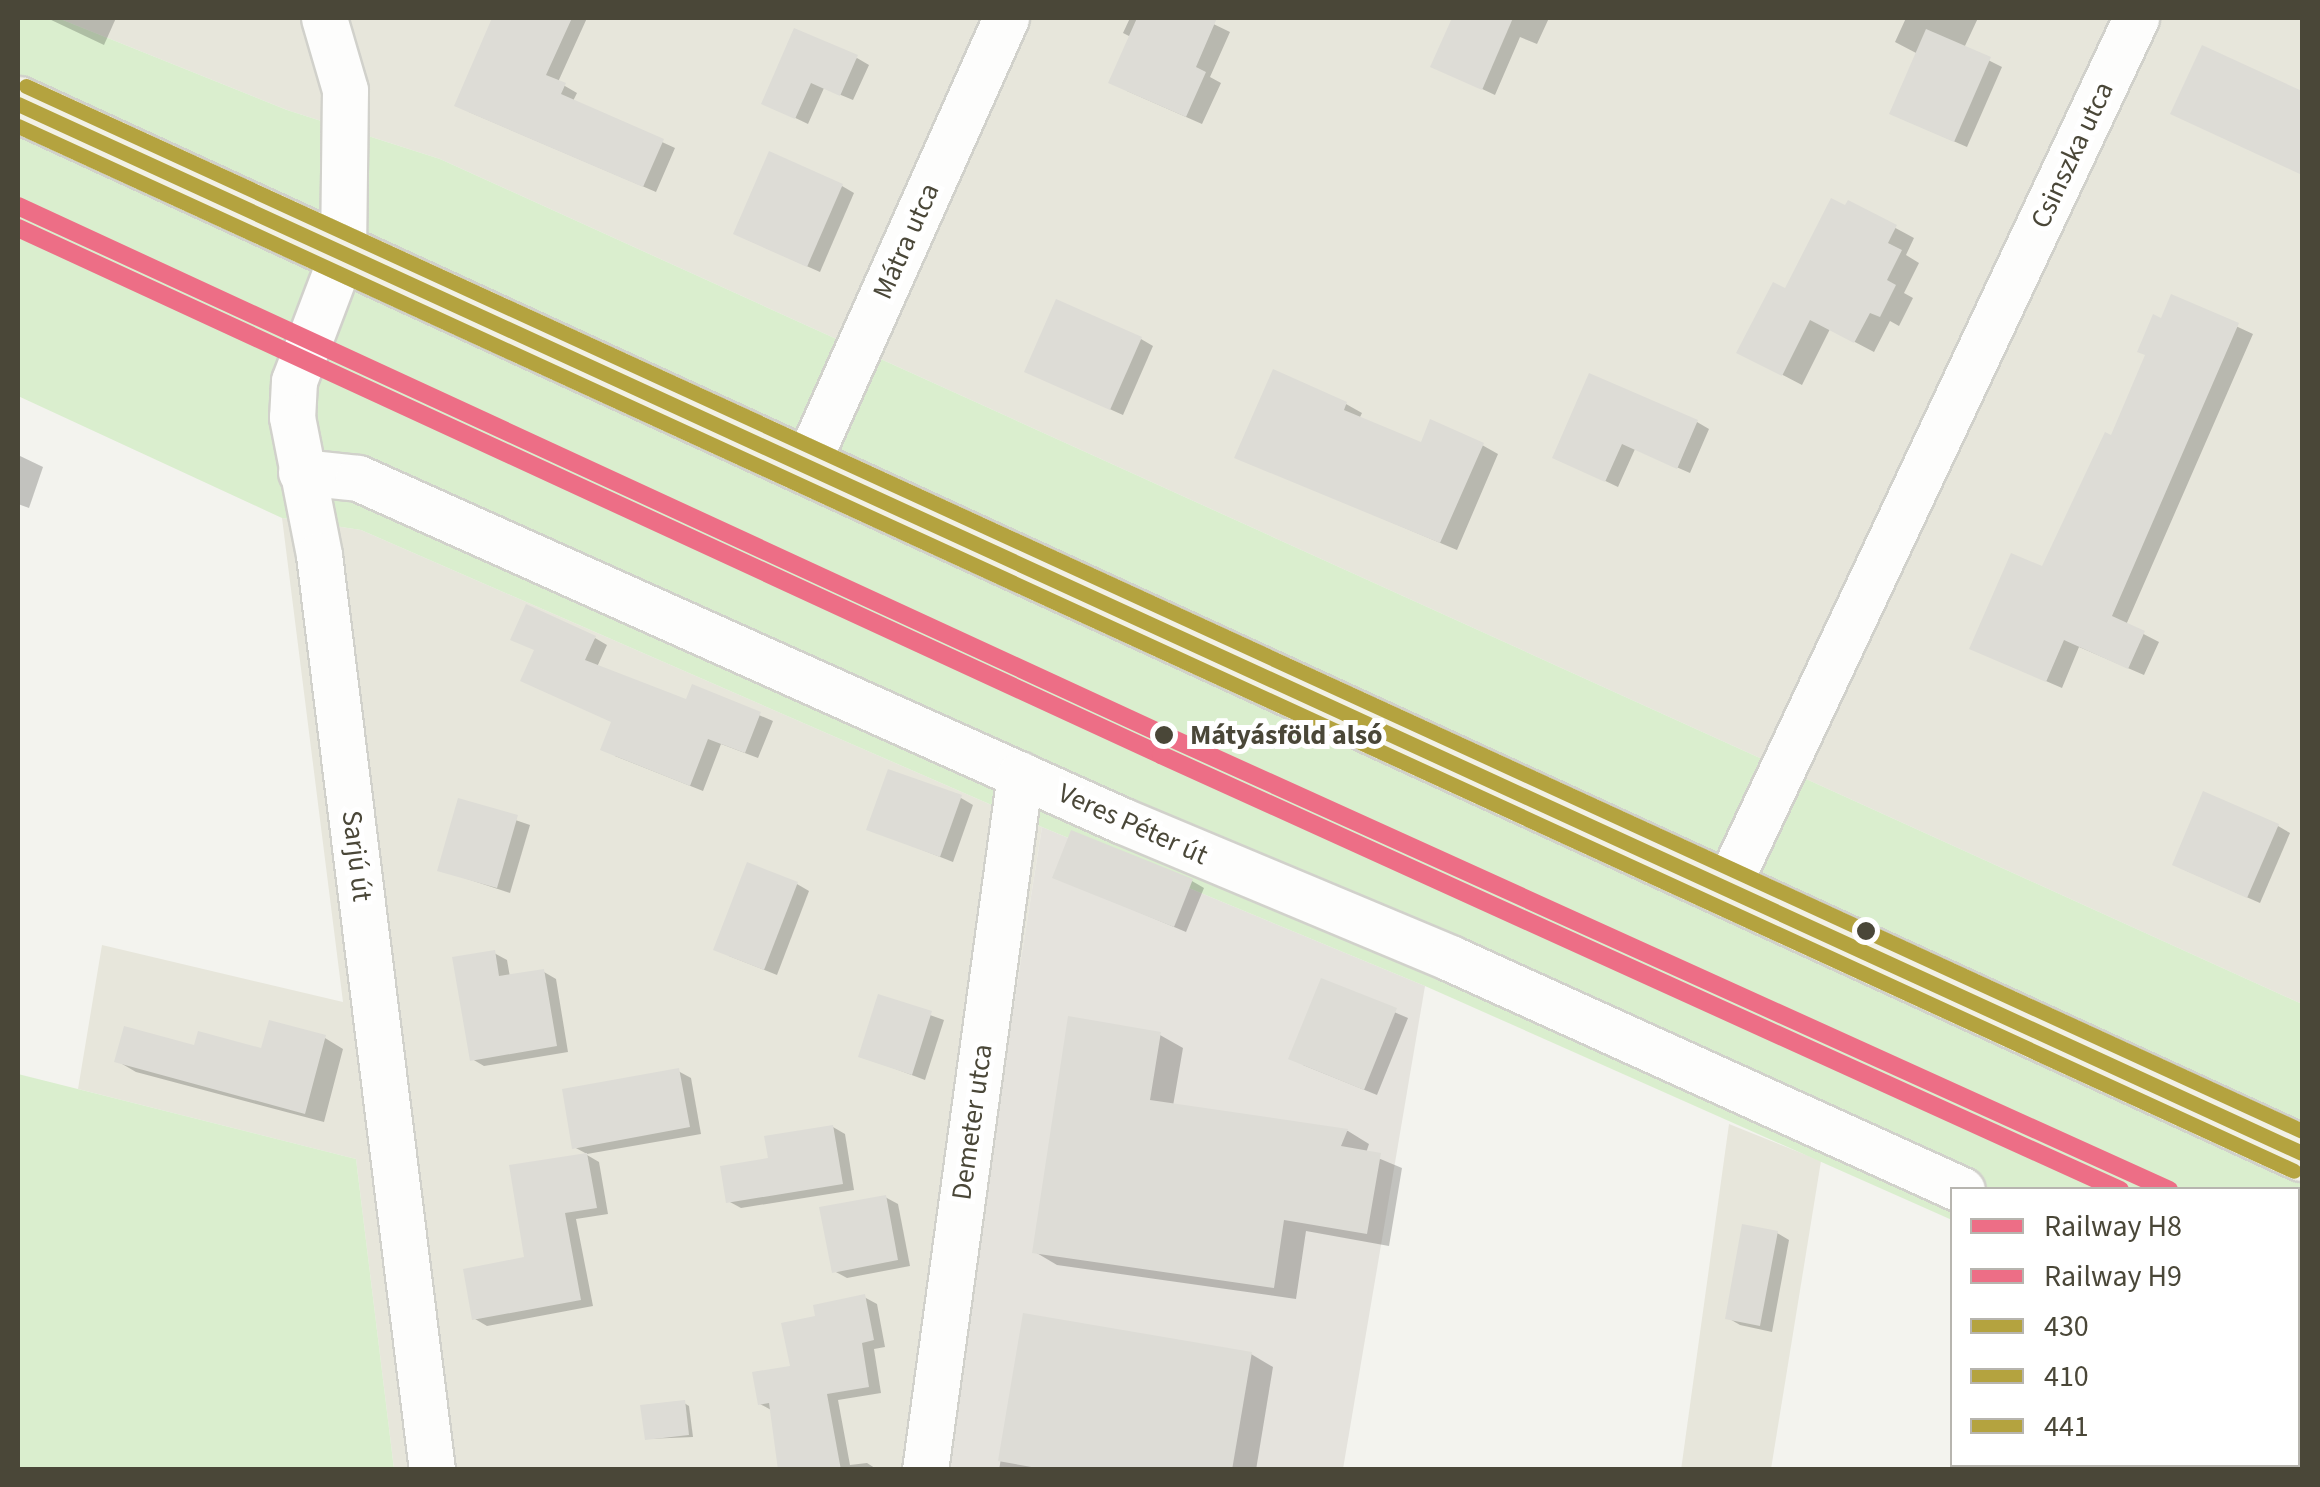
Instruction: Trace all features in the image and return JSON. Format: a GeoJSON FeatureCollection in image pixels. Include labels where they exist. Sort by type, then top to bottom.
{"type":"FeatureCollection","features":[{"type":"Feature","properties":{"kind":"main road"},"geometry":{"type":"LineString","coordinates":[[18,104],[2302,1153]]}},
{"type":"Feature","properties":{"kind":"street"},"geometry":{"type":"LineString","coordinates":[[324,18],[345,90],[343,252]]}},
{"type":"Feature","properties":{"kind":"street","name":"Mátra utca"},"geometry":{"type":"LineString","coordinates":[[806,464],[1006,18]]}},
{"type":"Feature","properties":{"kind":"street","name":"Csinszka utca"},"geometry":{"type":"LineString","coordinates":[[1726,889],[2136,18]]}},
{"type":"Feature","properties":{"kind":"street","name":"Sarjú út"},"geometry":{"type":"LineString","coordinates":[[343,252],[294,380],[292,417],[319,555],[432,1470]]}},
{"type":"Feature","properties":{"kind":"street","name":"Veres Péter út"},"geometry":{"type":"LineString","coordinates":[[300,472],[358,478],[1020,774],[1450,958],[1955,1187]]}},
{"type":"Feature","properties":{"kind":"street","name":"Demeter utca"},"geometry":{"type":"LineString","coordinates":[[924,1470],[1020,774]]}},
{"type":"Feature","properties":{"kind":"shaded area"},"geometry":{"type":"Polygon","coordinates":[[[58,18],[2302,18],[2302,1004],[440,159],[287,110],[58,18]]]}},
{"type":"Feature","properties":{"kind":"shaded area"},"geometry":{"type":"Polygon","coordinates":[[[282,518],[361,530],[1042,827],[940,1469],[394,1469],[356,1159],[78,1089],[102,945],[343,1002],[282,518]]]}},
{"type":"Feature","properties":{"kind":"shaded area"},"geometry":{"type":"Polygon","coordinates":[[[1042,827],[1425,986],[1343,1469],[940,1470],[1042,827]]]}},
{"type":"Feature","properties":{"kind":"shaded area"},"geometry":{"type":"Polygon","coordinates":[[[1729,1124],[1821,1161],[1771,1469],[1681,1470],[1729,1124]]]}},
{"type":"Feature","properties":{"kind":"shaded area"},"geometry":{"type":"Polygon","coordinates":[[[2302,1385],[2302,1469],[2020,1470],[2300,1467],[2302,1385]]]}},
{"type":"Feature","properties":{"kind":"green space"},"geometry":{"type":"Polygon","coordinates":[[[18,18],[58,18],[287,110],[440,159],[2302,1004],[2302,1385],[2300,1187],[1950,1187],[1950,1219],[1425,986],[1042,827],[361,530],[282,518],[18,396],[18,18]]]}},
{"type":"Feature","properties":{"kind":"green space"},"geometry":{"type":"Polygon","coordinates":[[[18,1074],[356,1159],[394,1469],[18,1469],[18,1074]]]}},
{"type":"Feature","properties":{"kind":"building"},"geometry":{"type":"Polygon","coordinates":[[[492,18],[572,18],[546,75],[566,83],[561,94],[664,139],[643,187],[454,106],[492,18]]]}},
{"type":"Feature","properties":{"kind":"building"},"geometry":{"type":"Polygon","coordinates":[[[1137,18],[1217,18],[1196,67],[1206,72],[1186,117],[1108,83],[1137,18]]]}},
{"type":"Feature","properties":{"kind":"building"},"geometry":{"type":"Polygon","coordinates":[[[1452,18],[1513,18],[1482,90],[1430,67],[1452,18]]]}},
{"type":"Feature","properties":{"kind":"building"},"geometry":{"type":"Polygon","coordinates":[[[794,28],[858,55],[840,96],[811,83],[795,119],[761,104],[794,28]]]}},
{"type":"Feature","properties":{"kind":"building"},"geometry":{"type":"Polygon","coordinates":[[[1926,29],[1991,57],[1954,142],[1889,114],[1926,29]]]}},
{"type":"Feature","properties":{"kind":"building"},"geometry":{"type":"Polygon","coordinates":[[[2202,45],[2302,91],[2302,175],[2170,114],[2202,45]]]}},
{"type":"Feature","properties":{"kind":"building"},"geometry":{"type":"Polygon","coordinates":[[[769,151],[843,184],[807,267],[733,234],[769,151]]]}},
{"type":"Feature","properties":{"kind":"building"},"geometry":{"type":"Polygon","coordinates":[[[1831,198],[1845,205],[1848,200],[1897,225],[1888,243],[1902,250],[1887,280],[1896,285],[1880,317],[1870,313],[1854,343],[1810,320],[1782,376],[1736,353],[1773,282],[1785,288],[1831,198]]]}},
{"type":"Feature","properties":{"kind":"building"},"geometry":{"type":"Polygon","coordinates":[[[2171,294],[2239,323],[2112,616],[2145,631],[2128,669],[2064,640],[2046,682],[1969,649],[2011,553],[2042,566],[2105,432],[2111,435],[2145,355],[2137,352],[2153,314],[2161,318],[2171,294]]]}},
{"type":"Feature","properties":{"kind":"building"},"geometry":{"type":"Polygon","coordinates":[[[1056,299],[1142,337],[1110,410],[1024,372],[1056,299]]]}},
{"type":"Feature","properties":{"kind":"building"},"geometry":{"type":"Polygon","coordinates":[[[1273,369],[1347,402],[1344,410],[1421,442],[1430,419],[1484,443],[1440,543],[1234,458],[1273,369]]]}},
{"type":"Feature","properties":{"kind":"building"},"geometry":{"type":"Polygon","coordinates":[[[1589,373],[1698,420],[1677,469],[1622,444],[1605,482],[1552,458],[1589,373]]]}},
{"type":"Feature","properties":{"kind":"building"},"geometry":{"type":"Polygon","coordinates":[[[526,604],[596,636],[585,660],[686,699],[692,684],[761,712],[745,753],[708,739],[690,786],[600,750],[611,722],[520,681],[534,650],[510,640],[526,604]]]}},
{"type":"Feature","properties":{"kind":"building"},"geometry":{"type":"Polygon","coordinates":[[[888,769],[962,795],[940,857],[866,830],[888,769]]]}},
{"type":"Feature","properties":{"kind":"building"},"geometry":{"type":"Polygon","coordinates":[[[2203,791],[2279,824],[2247,898],[2172,865],[2203,791]]]}},
{"type":"Feature","properties":{"kind":"building"},"geometry":{"type":"Polygon","coordinates":[[[458,798],[518,815],[497,888],[437,871],[458,798]]]}},
{"type":"Feature","properties":{"kind":"building"},"geometry":{"type":"Polygon","coordinates":[[[1071,830],[1193,879],[1174,927],[1052,878],[1071,830]]]}},
{"type":"Feature","properties":{"kind":"building"},"geometry":{"type":"Polygon","coordinates":[[[747,862],[798,882],[764,970],[713,950],[747,862]]]}},
{"type":"Feature","properties":{"kind":"building"},"geometry":{"type":"Polygon","coordinates":[[[495,950],[499,976],[544,969],[557,1046],[470,1061],[452,957],[495,950]]]}},
{"type":"Feature","properties":{"kind":"building"},"geometry":{"type":"Polygon","coordinates":[[[1321,978],[1397,1008],[1364,1090],[1288,1059],[1321,978]]]}},
{"type":"Feature","properties":{"kind":"building"},"geometry":{"type":"Polygon","coordinates":[[[878,994],[932,1011],[912,1075],[858,1057],[878,994]]]}},
{"type":"Feature","properties":{"kind":"building"},"geometry":{"type":"Polygon","coordinates":[[[1068,1016],[1161,1032],[1150,1100],[1348,1129],[1341,1146],[1381,1153],[1367,1234],[1284,1220],[1274,1288],[1032,1253],[1068,1016]]]}},
{"type":"Feature","properties":{"kind":"building"},"geometry":{"type":"Polygon","coordinates":[[[269,1020],[326,1035],[305,1114],[114,1062],[124,1026],[194,1045],[198,1031],[261,1048],[269,1020]]]}},
{"type":"Feature","properties":{"kind":"building"},"geometry":{"type":"Polygon","coordinates":[[[679,1068],[690,1127],[572,1149],[562,1089],[679,1068]]]}},
{"type":"Feature","properties":{"kind":"building"},"geometry":{"type":"Polygon","coordinates":[[[833,1125],[843,1184],[726,1203],[720,1166],[768,1158],[764,1136],[833,1125]]]}},
{"type":"Feature","properties":{"kind":"building"},"geometry":{"type":"Polygon","coordinates":[[[587,1153],[597,1208],[565,1213],[581,1300],[472,1320],[463,1269],[524,1257],[509,1165],[587,1153]]]}},
{"type":"Feature","properties":{"kind":"building"},"geometry":{"type":"Polygon","coordinates":[[[886,1195],[898,1260],[832,1273],[819,1207],[886,1195]]]}},
{"type":"Feature","properties":{"kind":"building"},"geometry":{"type":"Polygon","coordinates":[[[1742,1224],[1778,1231],[1760,1326],[1725,1319],[1742,1224]]]}},
{"type":"Feature","properties":{"kind":"building"},"geometry":{"type":"Polygon","coordinates":[[[865,1294],[874,1340],[862,1343],[869,1387],[827,1394],[841,1470],[778,1470],[769,1403],[758,1405],[752,1372],[790,1366],[781,1323],[815,1316],[813,1305],[865,1294]]]}},
{"type":"Feature","properties":{"kind":"building"},"geometry":{"type":"Polygon","coordinates":[[[1023,1313],[1252,1352],[1232,1470],[1048,1470],[998,1461],[1023,1313]]]}},
{"type":"Feature","properties":{"kind":"building"},"geometry":{"type":"Polygon","coordinates":[[[685,1400],[689,1435],[645,1440],[640,1405],[685,1400]]]}},
{"type":"Feature","properties":{"kind":"rail line","name":"H8"},"geometry":{"type":"LineString","coordinates":[[18,206],[1169,737],[2162,1187]]}},
{"type":"Feature","properties":{"kind":"rail line","name":"H9"},"geometry":{"type":"LineString","coordinates":[[18,228],[1161,755],[2113,1187]]}},
{"type":"Feature","properties":{"kind":"transit line","name":"441"},"geometry":{"type":"LineString","coordinates":[[26,86],[2302,1131]]}},
{"type":"Feature","properties":{"kind":"transit line","name":"430"},"geometry":{"type":"LineString","coordinates":[[18,104],[2302,1153]]}},
{"type":"Feature","properties":{"kind":"transit line","name":"410"},"geometry":{"type":"LineString","coordinates":[[18,126],[2294,1171]]}},
{"type":"Feature","properties":{"kind":"place","name":"Mátyásföld alsó"},"geometry":{"type":"Point","coordinates":[1164,735]}}]}
